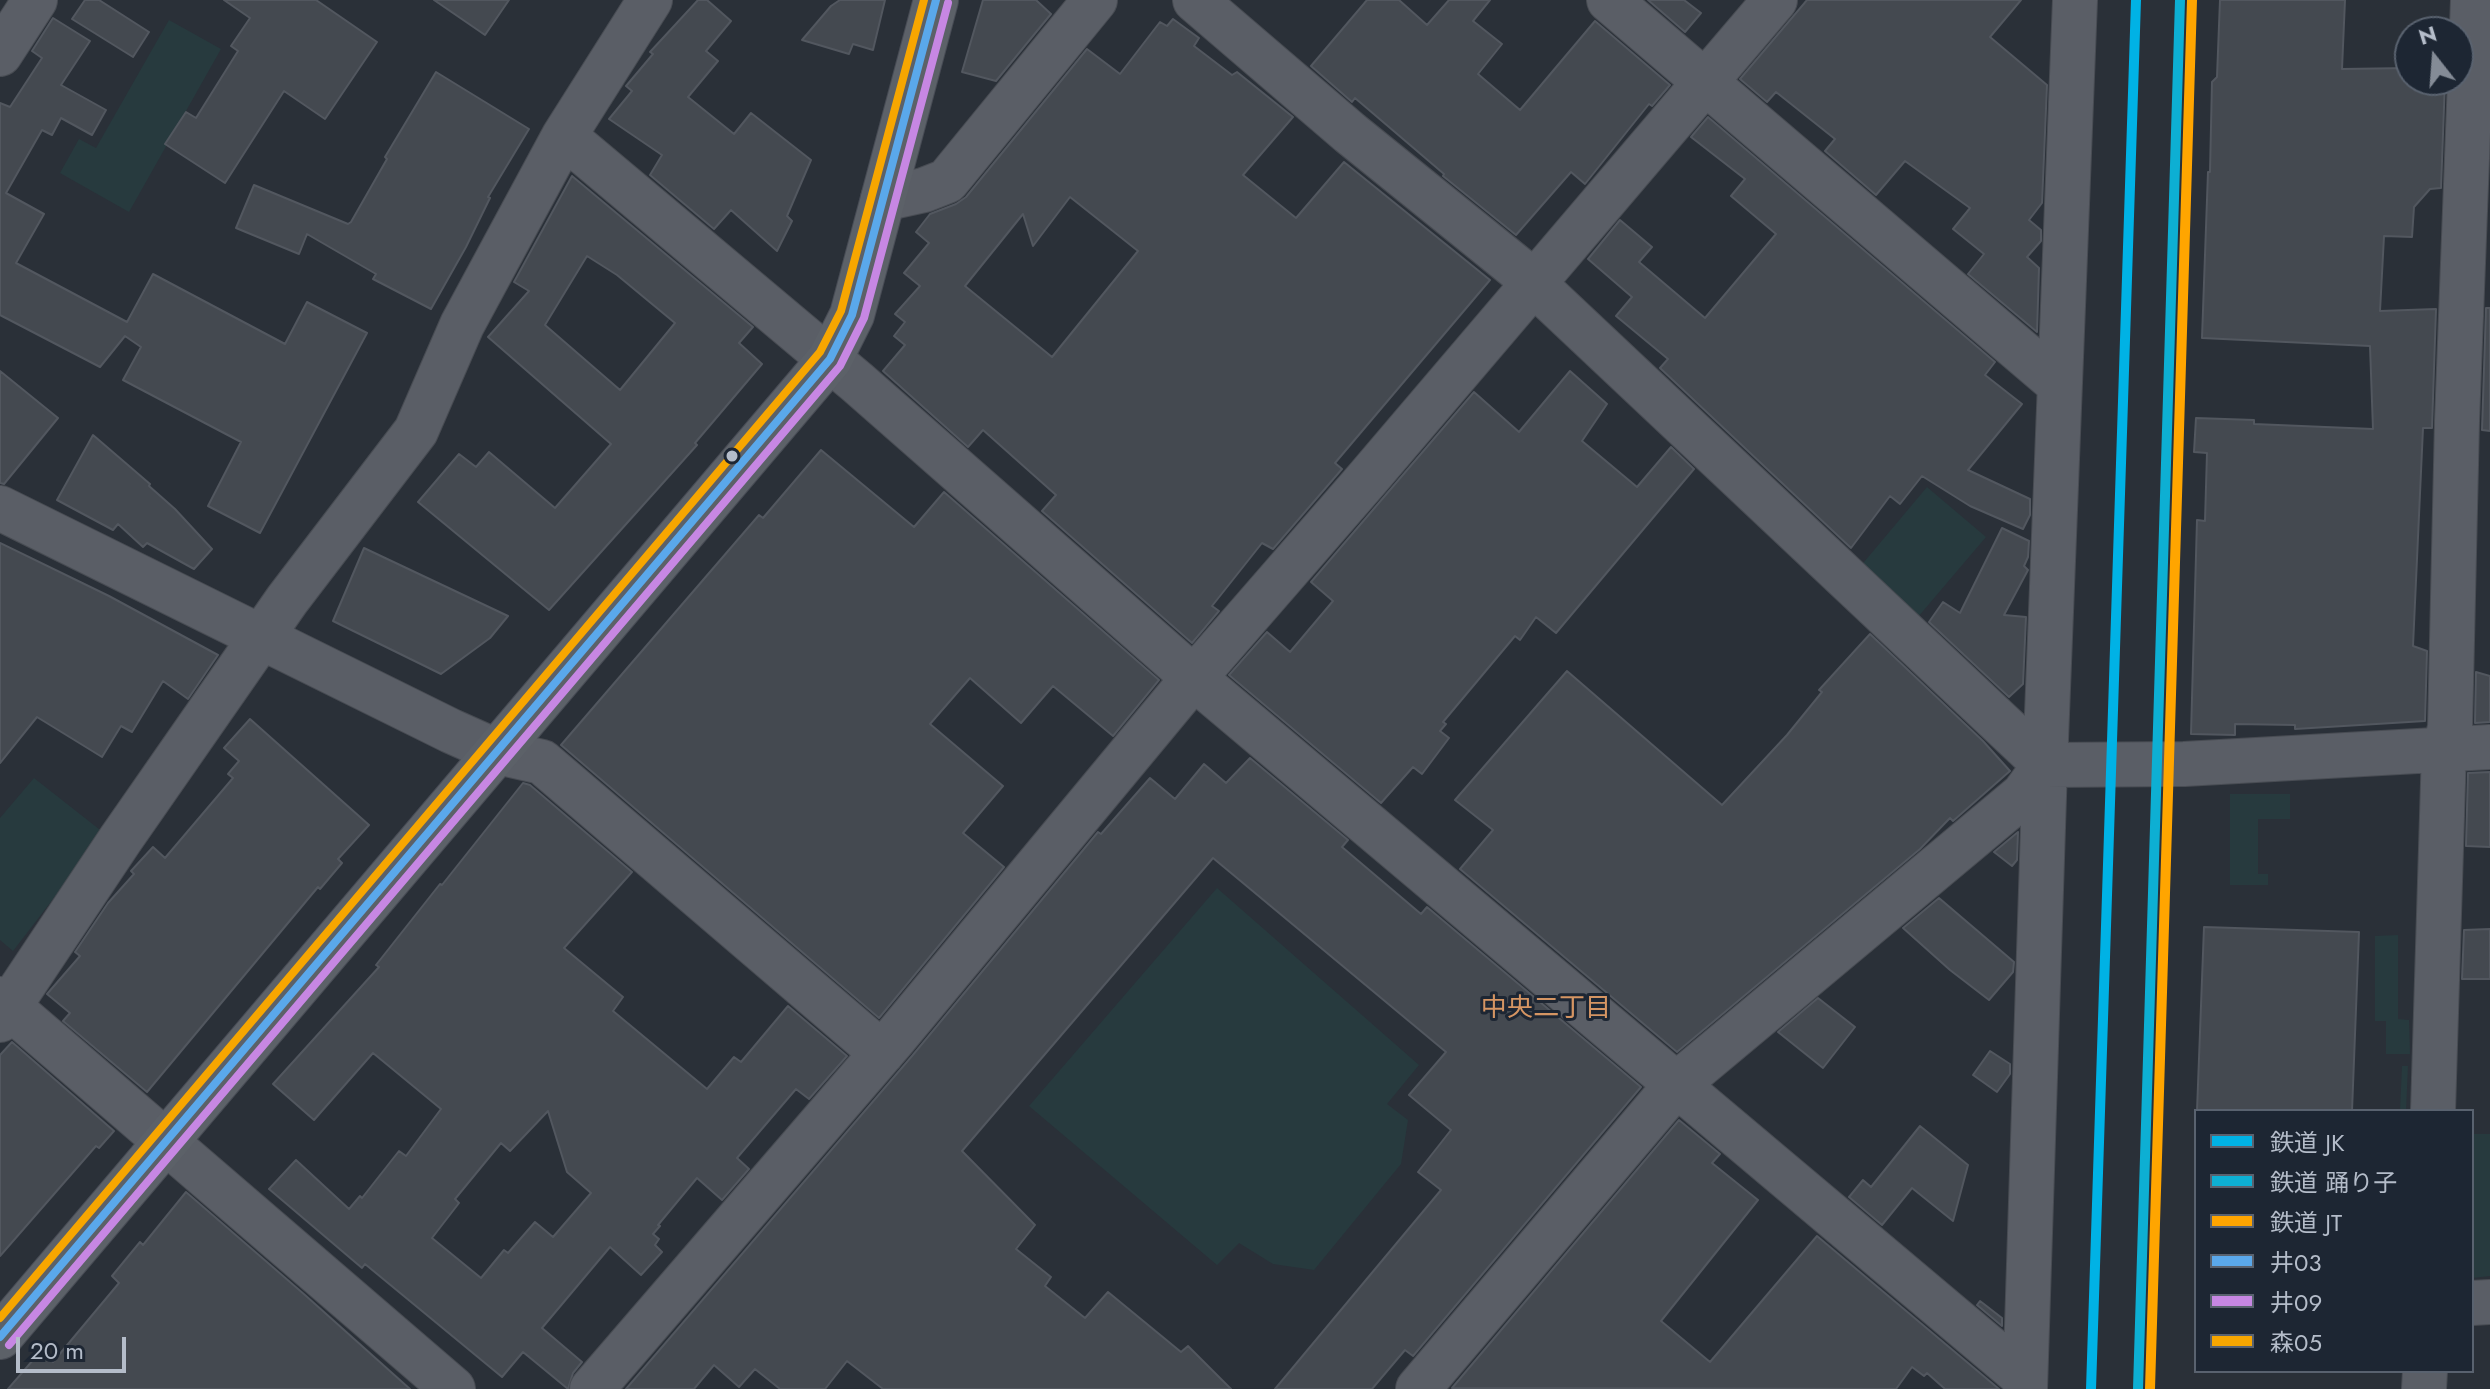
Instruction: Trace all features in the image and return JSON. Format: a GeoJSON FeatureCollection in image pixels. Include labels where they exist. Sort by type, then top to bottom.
{"type":"FeatureCollection","features":[{"type":"Feature","properties":{"kind":"main road"},"geometry":{"type":"LineString","coordinates":[[0,1337],[830,359],[852,315],[936,0]]}},
{"type":"Feature","properties":{"kind":"street"},"geometry":{"type":"LineString","coordinates":[[0,54],[35,0]]}},
{"type":"Feature","properties":{"kind":"street"},"geometry":{"type":"LineString","coordinates":[[453,1389],[165,1142],[3,1009],[261,637],[416,431],[462,325],[564,136],[650,0]]}},
{"type":"Feature","properties":{"kind":"street"},"geometry":{"type":"LineString","coordinates":[[883,199],[924,190],[947,181],[1095,0]]}},
{"type":"Feature","properties":{"kind":"street"},"geometry":{"type":"LineString","coordinates":[[1195,0],[1350,133],[1517,268],[2045,765],[2184,764],[2490,747]]}},
{"type":"Feature","properties":{"kind":"street"},"geometry":{"type":"LineString","coordinates":[[1609,0],[2059,384]]}},
{"type":"Feature","properties":{"kind":"street"},"geometry":{"type":"LineString","coordinates":[[592,1389],[882,1053],[1194,678],[1775,0]]}},
{"type":"Feature","properties":{"kind":"street"},"geometry":{"type":"LineString","coordinates":[[2025,1383],[2075,0]]}},
{"type":"Feature","properties":{"kind":"street"},"geometry":{"type":"LineString","coordinates":[[2433,1109],[2444,750],[2450,728],[2474,420],[2480,94],[2473,0]]}},
{"type":"Feature","properties":{"kind":"street"},"geometry":{"type":"LineString","coordinates":[[564,136],[830,359],[1194,678],[2025,1383]]}},
{"type":"Feature","properties":{"kind":"street"},"geometry":{"type":"LineString","coordinates":[[0,508],[498,752],[542,762],[882,1053]]}},
{"type":"Feature","properties":{"kind":"street"},"geometry":{"type":"LineString","coordinates":[[1418,1389],[1676,1085],[2023,795],[2045,765]]}},
{"type":"Feature","properties":{"kind":"green space"},"geometry":{"type":"Polygon","coordinates":[[[169,20],[221,49],[129,212],[60,173],[79,139],[96,148],[169,20]]]}},
{"type":"Feature","properties":{"kind":"green space"},"geometry":{"type":"Polygon","coordinates":[[[1927,487],[1986,537],[1918,617],[1859,568],[1927,487]]]}},
{"type":"Feature","properties":{"kind":"green space"},"geometry":{"type":"Polygon","coordinates":[[[34,778],[104,833],[13,951],[0,940],[0,818],[34,778]]]}},
{"type":"Feature","properties":{"kind":"green space"},"geometry":{"type":"Polygon","coordinates":[[[2230,794],[2290,794],[2290,819],[2258,819],[2258,874],[2268,874],[2268,885],[2230,885],[2230,794]]]}},
{"type":"Feature","properties":{"kind":"green space"},"geometry":{"type":"Polygon","coordinates":[[[1217,888],[1419,1065],[1387,1104],[1408,1120],[1401,1164],[1314,1270],[1273,1264],[1239,1243],[1217,1265],[1029,1106],[1217,888]]]}},
{"type":"Feature","properties":{"kind":"green space"},"geometry":{"type":"Polygon","coordinates":[[[2398,935],[2398,1019],[2409,1020],[2410,1054],[2386,1054],[2386,1021],[2375,1021],[2375,936],[2398,935]]]}},
{"type":"Feature","properties":{"kind":"green space"},"geometry":{"type":"Polygon","coordinates":[[[2402,1066],[2408,1066],[2406,1109],[2400,1109],[2402,1066]]]}},
{"type":"Feature","properties":{"kind":"green space"},"geometry":{"type":"Polygon","coordinates":[[[2474,1134],[2490,1134],[2490,1276],[2474,1278],[2474,1134]]]}},
{"type":"Feature","properties":{"kind":"building"},"geometry":{"type":"Polygon","coordinates":[[[85,0],[99,0],[149,32],[133,57],[72,19],[85,0]]]}},
{"type":"Feature","properties":{"kind":"building"},"geometry":{"type":"Polygon","coordinates":[[[224,0],[316,0],[377,42],[325,119],[284,91],[225,183],[165,144],[186,112],[196,118],[238,51],[231,46],[250,18],[224,0]]]}},
{"type":"Feature","properties":{"kind":"building"},"geometry":{"type":"Polygon","coordinates":[[[434,0],[509,0],[485,35],[434,0]]]}},
{"type":"Feature","properties":{"kind":"building"},"geometry":{"type":"Polygon","coordinates":[[[698,0],[707,0],[731,21],[706,51],[718,61],[688,97],[734,134],[751,113],[811,160],[787,216],[792,221],[777,251],[731,210],[714,229],[650,175],[662,155],[609,119],[632,91],[626,86],[653,54],[650,52],[698,0]]]}},
{"type":"Feature","properties":{"kind":"building"},"geometry":{"type":"Polygon","coordinates":[[[840,0],[885,0],[873,50],[853,44],[849,54],[802,40],[840,0]]]}},
{"type":"Feature","properties":{"kind":"building"},"geometry":{"type":"Polygon","coordinates":[[[983,0],[1036,0],[1051,14],[996,81],[962,72],[983,0]]]}},
{"type":"Feature","properties":{"kind":"building"},"geometry":{"type":"Polygon","coordinates":[[[1367,0],[1399,0],[1427,25],[1449,0],[1490,0],[1473,21],[1502,44],[1478,74],[1520,110],[1595,21],[1670,85],[1652,106],[1649,104],[1585,184],[1571,172],[1516,235],[1355,98],[1352,102],[1311,66],[1367,0]]]}},
{"type":"Feature","properties":{"kind":"building"},"geometry":{"type":"Polygon","coordinates":[[[1648,0],[1684,0],[1701,13],[1685,32],[1648,0]]]}},
{"type":"Feature","properties":{"kind":"building"},"geometry":{"type":"Polygon","coordinates":[[[1807,0],[2021,0],[1990,37],[2047,85],[2042,203],[2029,220],[2041,230],[2041,241],[2027,257],[2039,268],[2037,332],[1968,274],[1984,254],[1953,229],[1970,208],[1905,161],[1876,195],[1825,151],[1835,139],[1776,92],[1767,102],[1740,79],[1807,0]]]}},
{"type":"Feature","properties":{"kind":"building"},"geometry":{"type":"Polygon","coordinates":[[[2220,0],[2345,0],[2342,69],[2394,68],[2394,96],[2444,96],[2441,188],[2430,189],[2414,207],[2412,237],[2384,236],[2380,311],[2436,309],[2432,428],[2423,428],[2413,646],[2427,651],[2425,721],[2295,729],[2295,725],[2235,724],[2235,735],[2191,734],[2197,520],[2205,521],[2207,453],[2194,452],[2196,418],[2373,429],[2370,346],[2202,338],[2212,82],[2217,77],[2220,0]]]}},
{"type":"Feature","properties":{"kind":"building"},"geometry":{"type":"Polygon","coordinates":[[[53,18],[90,41],[61,85],[106,110],[92,135],[61,118],[52,135],[42,130],[6,193],[44,214],[16,263],[127,322],[153,274],[285,344],[307,302],[367,333],[260,533],[208,506],[241,442],[123,380],[141,347],[125,336],[100,367],[0,315],[0,103],[10,107],[42,58],[32,51],[53,18]]]}},
{"type":"Feature","properties":{"kind":"building"},"geometry":{"type":"Polygon","coordinates":[[[1173,19],[1199,38],[1194,46],[1232,75],[1237,72],[1293,117],[1243,175],[1296,218],[1344,162],[1490,280],[1335,463],[1342,469],[1273,549],[1262,543],[1212,606],[1219,611],[1192,643],[1042,511],[1056,495],[983,430],[968,447],[883,371],[905,345],[894,336],[905,322],[895,314],[920,286],[904,273],[929,243],[916,232],[930,214],[966,197],[1087,49],[1120,74],[1160,22],[1167,26],[1173,19]],[[1070,197],[1033,246],[1023,214],[965,286],[1052,357],[1138,251],[1070,197]]]}},
{"type":"Feature","properties":{"kind":"building"},"geometry":{"type":"Polygon","coordinates":[[[436,72],[529,129],[488,197],[466,247],[431,309],[373,279],[376,274],[307,234],[299,254],[236,228],[254,185],[348,224],[351,222],[387,159],[385,157],[436,72]]]}},
{"type":"Feature","properties":{"kind":"building"},"geometry":{"type":"Polygon","coordinates":[[[1708,117],[1995,362],[1985,375],[2022,404],[1968,470],[2030,499],[2030,515],[2023,529],[1970,506],[1922,476],[1900,504],[1890,496],[1851,548],[1660,368],[1668,359],[1616,316],[1632,297],[1588,259],[1620,220],[1652,247],[1639,262],[1705,318],[1776,234],[1731,196],[1745,179],[1691,137],[1708,117]]]}},
{"type":"Feature","properties":{"kind":"building"},"geometry":{"type":"Polygon","coordinates":[[[572,176],[753,327],[739,343],[762,364],[695,443],[697,445],[549,610],[418,502],[459,454],[476,467],[489,452],[555,508],[611,444],[488,337],[529,291],[514,282],[572,176]],[[587,256],[545,325],[620,390],[675,323],[617,275],[587,256]]]}},
{"type":"Feature","properties":{"kind":"building"},"geometry":{"type":"Polygon","coordinates":[[[2486,308],[2490,308],[2490,431],[2482,430],[2486,308]]]}},
{"type":"Feature","properties":{"kind":"building"},"geometry":{"type":"Polygon","coordinates":[[[0,371],[58,418],[4,484],[0,483],[0,371]]]}},
{"type":"Feature","properties":{"kind":"building"},"geometry":{"type":"Polygon","coordinates":[[[1570,371],[1607,404],[1582,441],[1637,487],[1671,447],[1694,469],[1556,633],[1536,617],[1520,640],[1515,636],[1443,722],[1446,724],[1440,731],[1449,738],[1422,774],[1413,767],[1381,803],[1229,675],[1267,632],[1290,652],[1333,601],[1311,582],[1474,392],[1519,432],[1570,371]]]}},
{"type":"Feature","properties":{"kind":"building"},"geometry":{"type":"Polygon","coordinates":[[[93,435],[150,484],[212,549],[194,569],[147,543],[143,547],[118,524],[113,530],[57,500],[93,435]]]}},
{"type":"Feature","properties":{"kind":"building"},"geometry":{"type":"Polygon","coordinates":[[[821,450],[914,527],[944,492],[1159,680],[1113,736],[1053,686],[1021,723],[970,678],[930,724],[1003,786],[963,833],[1004,867],[879,1018],[561,745],[759,515],[763,518],[821,450]]]}},
{"type":"Feature","properties":{"kind":"building"},"geometry":{"type":"Polygon","coordinates":[[[2002,528],[2029,541],[2024,566],[2028,570],[2004,615],[2026,617],[2023,684],[2009,697],[1929,622],[1943,602],[1960,613],[2002,528]]]}},
{"type":"Feature","properties":{"kind":"building"},"geometry":{"type":"Polygon","coordinates":[[[0,543],[109,596],[218,655],[188,699],[163,681],[132,732],[121,726],[102,757],[37,717],[0,763],[0,543]]]}},
{"type":"Feature","properties":{"kind":"building"},"geometry":{"type":"Polygon","coordinates":[[[364,548],[508,616],[490,638],[441,674],[333,621],[364,548]]]}},
{"type":"Feature","properties":{"kind":"building"},"geometry":{"type":"Polygon","coordinates":[[[1870,634],[1983,741],[2010,771],[1953,821],[1950,818],[1920,849],[1677,1052],[1460,869],[1493,830],[1455,800],[1567,671],[1722,805],[1787,735],[1822,692],[1819,690],[1870,634]]]}},
{"type":"Feature","properties":{"kind":"building"},"geometry":{"type":"Polygon","coordinates":[[[2476,672],[2490,676],[2490,722],[2475,723],[2476,672]]]}},
{"type":"Feature","properties":{"kind":"building"},"geometry":{"type":"Polygon","coordinates":[[[250,719],[369,825],[338,859],[342,863],[320,889],[318,887],[147,1092],[63,1021],[70,1013],[47,994],[80,956],[75,952],[108,903],[134,874],[131,871],[153,847],[165,858],[233,778],[228,774],[239,761],[224,748],[250,719]]]}},
{"type":"Feature","properties":{"kind":"building"},"geometry":{"type":"Polygon","coordinates":[[[1250,758],[1348,840],[1342,847],[1421,914],[1427,907],[1641,1087],[1413,1356],[1405,1350],[1372,1389],[1275,1389],[1441,1190],[1418,1172],[1451,1130],[1409,1095],[1446,1052],[1213,858],[962,1151],[1035,1225],[1016,1249],[1051,1277],[1045,1286],[1085,1318],[1108,1292],[1181,1352],[1188,1346],[1231,1389],[883,1389],[847,1361],[825,1389],[780,1389],[755,1369],[739,1387],[714,1365],[694,1389],[626,1389],[912,1056],[1098,832],[1101,834],[1150,778],[1175,799],[1204,764],[1226,783],[1250,758]]]}},
{"type":"Feature","properties":{"kind":"building"},"geometry":{"type":"Polygon","coordinates":[[[2490,772],[2490,847],[2466,846],[2468,773],[2490,772]]]}},
{"type":"Feature","properties":{"kind":"building"},"geometry":{"type":"Polygon","coordinates":[[[523,783],[530,785],[632,872],[564,948],[623,997],[613,1011],[707,1089],[734,1057],[741,1062],[788,1006],[847,1056],[809,1099],[796,1089],[737,1158],[749,1169],[722,1200],[697,1178],[658,1225],[653,1234],[659,1239],[655,1245],[662,1252],[641,1275],[610,1247],[542,1328],[582,1362],[573,1373],[568,1389],[523,1352],[502,1377],[365,1264],[362,1268],[269,1189],[296,1160],[349,1209],[360,1196],[362,1198],[399,1151],[406,1156],[441,1109],[373,1053],[314,1120],[273,1084],[379,967],[376,965],[523,783]],[[548,1111],[510,1151],[501,1143],[455,1199],[459,1203],[432,1238],[481,1278],[504,1250],[508,1253],[535,1222],[553,1237],[591,1193],[567,1172],[548,1111]]]}},
{"type":"Feature","properties":{"kind":"building"},"geometry":{"type":"Polygon","coordinates":[[[2018,832],[2017,860],[2012,866],[1994,852],[2018,832]]]}},
{"type":"Feature","properties":{"kind":"building"},"geometry":{"type":"Polygon","coordinates":[[[1939,898],[2014,962],[2013,972],[1989,1000],[1903,928],[1939,898]]]}},
{"type":"Feature","properties":{"kind":"building"},"geometry":{"type":"Polygon","coordinates":[[[2204,927],[2359,932],[2352,1109],[2197,1109],[2204,927]]]}},
{"type":"Feature","properties":{"kind":"building"},"geometry":{"type":"Polygon","coordinates":[[[2490,929],[2490,979],[2462,979],[2464,930],[2490,929]]]}},
{"type":"Feature","properties":{"kind":"building"},"geometry":{"type":"Polygon","coordinates":[[[1818,998],[1855,1027],[1823,1068],[1778,1032],[1818,998]]]}},
{"type":"Feature","properties":{"kind":"building"},"geometry":{"type":"Polygon","coordinates":[[[12,1042],[114,1131],[99,1148],[96,1146],[0,1256],[0,1055],[12,1042]]]}},
{"type":"Feature","properties":{"kind":"building"},"geometry":{"type":"Polygon","coordinates":[[[1990,1051],[2010,1064],[2010,1074],[1997,1092],[1973,1075],[1990,1051]]]}},
{"type":"Feature","properties":{"kind":"building"},"geometry":{"type":"Polygon","coordinates":[[[1679,1120],[1720,1154],[1712,1163],[1758,1200],[1661,1321],[1710,1362],[1817,1236],[1999,1389],[1945,1389],[1927,1373],[1924,1376],[1912,1367],[1896,1389],[1452,1388],[1679,1120]]]}},
{"type":"Feature","properties":{"kind":"building"},"geometry":{"type":"Polygon","coordinates":[[[1920,1126],[1968,1165],[1953,1221],[1912,1188],[1882,1225],[1849,1197],[1863,1180],[1871,1187],[1920,1126]]]}},
{"type":"Feature","properties":{"kind":"building"},"geometry":{"type":"Polygon","coordinates":[[[186,1192],[410,1389],[8,1389],[40,1352],[53,1362],[119,1283],[112,1276],[140,1242],[143,1245],[186,1192]]]}},
{"type":"Feature","properties":{"kind":"building"},"geometry":{"type":"Polygon","coordinates":[[[1980,1301],[2002,1318],[2002,1326],[1977,1305],[1980,1301]]]}},
{"type":"Feature","properties":{"kind":"rail line","name":"JK"},"geometry":{"type":"LineString","coordinates":[[2091,1389],[2136,0]]}},
{"type":"Feature","properties":{"kind":"rail line","name":"踊り子"},"geometry":{"type":"LineString","coordinates":[[2138,1389],[2180,0]]}},
{"type":"Feature","properties":{"kind":"rail line","name":"JT"},"geometry":{"type":"LineString","coordinates":[[2150,1389],[2192,0]]}},
{"type":"Feature","properties":{"kind":"transit line","name":"森05"},"geometry":{"type":"LineString","coordinates":[[0,1318],[820,352],[841,311],[924,0]]}},
{"type":"Feature","properties":{"kind":"transit line","name":"井03"},"geometry":{"type":"LineString","coordinates":[[0,1337],[830,359],[852,315],[936,0]]}},
{"type":"Feature","properties":{"kind":"transit line","name":"井09"},"geometry":{"type":"LineString","coordinates":[[9,1345],[840,366],[864,318],[948,3]]}},
{"type":"Feature","properties":{"kind":"district","name":"中央二丁目"},"geometry":{"type":"Point","coordinates":[1546,1010]}}]}
